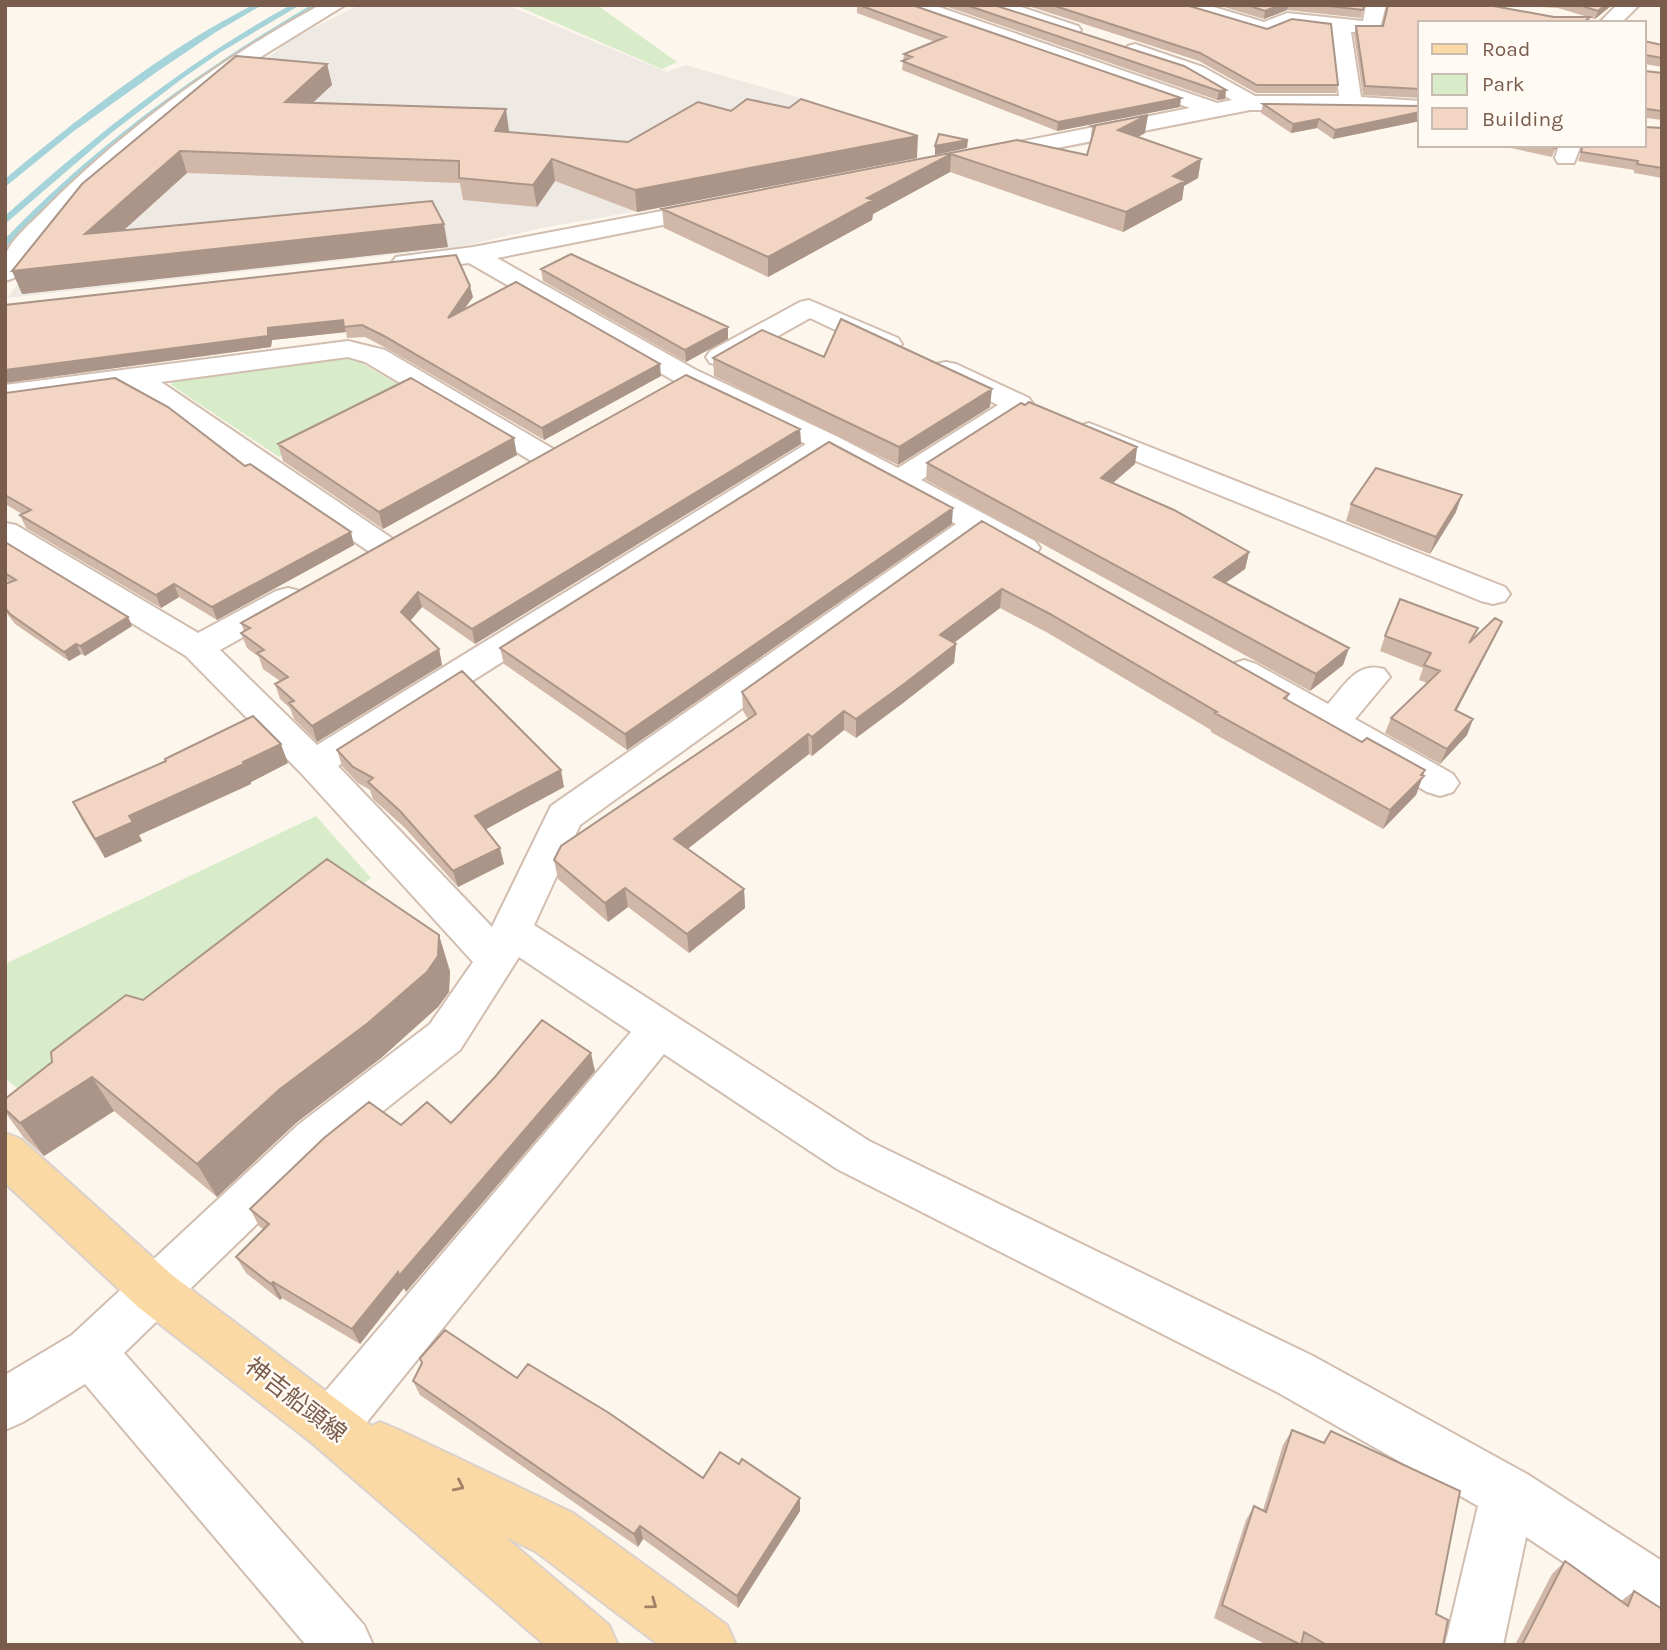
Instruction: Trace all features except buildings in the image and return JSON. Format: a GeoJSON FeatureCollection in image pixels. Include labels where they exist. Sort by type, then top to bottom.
{"type":"FeatureCollection","features":[{"type":"Feature","properties":{"kind":"main road","name":"神吉船頭線"},"geometry":{"type":"LineString","coordinates":[[5,1153],[155,1291],[331,1425],[572,1637]]}},
{"type":"Feature","properties":{"kind":"main road"},"geometry":{"type":"LineString","coordinates":[[331,1425],[554,1532],[707,1645]]}},
{"type":"Feature","properties":{"kind":"street"},"geometry":{"type":"LineString","coordinates":[[5,273],[19,251],[83,186],[158,121],[235,64],[298,24],[335,5]]}},
{"type":"Feature","properties":{"kind":"street"},"geometry":{"type":"LineString","coordinates":[[914,5],[1216,110]]}},
{"type":"Feature","properties":{"kind":"street"},"geometry":{"type":"LineString","coordinates":[[995,5],[1091,36]]}},
{"type":"Feature","properties":{"kind":"street"},"geometry":{"type":"LineString","coordinates":[[1185,5],[1266,29],[1287,19],[1372,28],[1376,5]]}},
{"type":"Feature","properties":{"kind":"street"},"geometry":{"type":"LineString","coordinates":[[1611,21],[1629,5]]}},
{"type":"Feature","properties":{"kind":"street"},"geometry":{"type":"LineString","coordinates":[[1002,36],[1041,20]]}},
{"type":"Feature","properties":{"kind":"street"},"geometry":{"type":"LineString","coordinates":[[1340,25],[1351,103]]}},
{"type":"Feature","properties":{"kind":"street"},"geometry":{"type":"LineString","coordinates":[[1116,44],[1191,68],[1250,103]]}},
{"type":"Feature","properties":{"kind":"street"},"geometry":{"type":"LineString","coordinates":[[960,160],[1250,103],[1351,103],[1418,107]]}},
{"type":"Feature","properties":{"kind":"street"},"geometry":{"type":"LineString","coordinates":[[377,266],[473,255],[743,202]]}},
{"type":"Feature","properties":{"kind":"street"},"geometry":{"type":"LineString","coordinates":[[473,255],[674,383],[828,443],[1054,565]]}},
{"type":"Feature","properties":{"kind":"street"},"geometry":{"type":"LineString","coordinates":[[674,383],[809,308],[1041,411],[1493,594]]}},
{"type":"Feature","properties":{"kind":"street"},"geometry":{"type":"LineString","coordinates":[[5,394],[348,349],[375,356],[544,456]]}},
{"type":"Feature","properties":{"kind":"street"},"geometry":{"type":"LineString","coordinates":[[133,376],[381,547]]}},
{"type":"Feature","properties":{"kind":"street"},"geometry":{"type":"LineString","coordinates":[[899,481],[1041,411]]}},
{"type":"Feature","properties":{"kind":"street"},"geometry":{"type":"LineString","coordinates":[[314,764],[828,443]]}},
{"type":"Feature","properties":{"kind":"street"},"geometry":{"type":"LineString","coordinates":[[5,1404],[90,1352],[314,1139],[445,1037],[504,946],[565,816],[979,523]]}},
{"type":"Feature","properties":{"kind":"street"},"geometry":{"type":"LineString","coordinates":[[5,532],[198,648],[314,764],[504,946],[658,1030],[853,1155],[1295,1374],[1508,1493],[1662,1594]]}},
{"type":"Feature","properties":{"kind":"street"},"geometry":{"type":"LineString","coordinates":[[198,648],[308,587]]}},
{"type":"Feature","properties":{"kind":"street"},"geometry":{"type":"LineString","coordinates":[[1223,660],[1440,783]]}},
{"type":"Feature","properties":{"kind":"street"},"geometry":{"type":"LineString","coordinates":[[1332,722],[1372,677]]}},
{"type":"Feature","properties":{"kind":"street"},"geometry":{"type":"LineString","coordinates":[[331,1425],[658,1030]]}},
{"type":"Feature","properties":{"kind":"street"},"geometry":{"type":"LineString","coordinates":[[90,1352],[344,1645]]}},
{"type":"Feature","properties":{"kind":"street"},"geometry":{"type":"LineString","coordinates":[[1474,1645],[1508,1493]]}},
{"type":"Feature","properties":{"kind":"shaded area"},"geometry":{"type":"Polygon","coordinates":[[[359,5],[507,5],[667,72],[685,65],[815,102],[734,161],[633,212],[541,228],[460,247],[7,298],[66,223],[291,39],[359,5]]]}},
{"type":"Feature","properties":{"kind":"green space"},"geometry":{"type":"Polygon","coordinates":[[[515,5],[597,5],[677,62],[662,69],[515,5]]]}},
{"type":"Feature","properties":{"kind":"green space"},"geometry":{"type":"Polygon","coordinates":[[[341,356],[353,358],[413,393],[279,457],[171,385],[175,377],[341,356]]]}},
{"type":"Feature","properties":{"kind":"green space"},"geometry":{"type":"Polygon","coordinates":[[[316,816],[371,878],[197,1006],[39,1107],[5,1078],[5,964],[316,816]]]}},
{"type":"Feature","properties":{"kind":"waterway"},"geometry":{"type":"LineString","coordinates":[[5,184],[38,156],[155,69],[213,30],[259,5]]}},
{"type":"Feature","properties":{"kind":"waterway"},"geometry":{"type":"LineString","coordinates":[[5,221],[144,103],[218,51],[297,5]]}},
{"type":"Feature","properties":{"kind":"waterway"},"geometry":{"type":"LineString","coordinates":[[5,245],[75,175],[151,112],[233,56],[317,5]]}}]}
